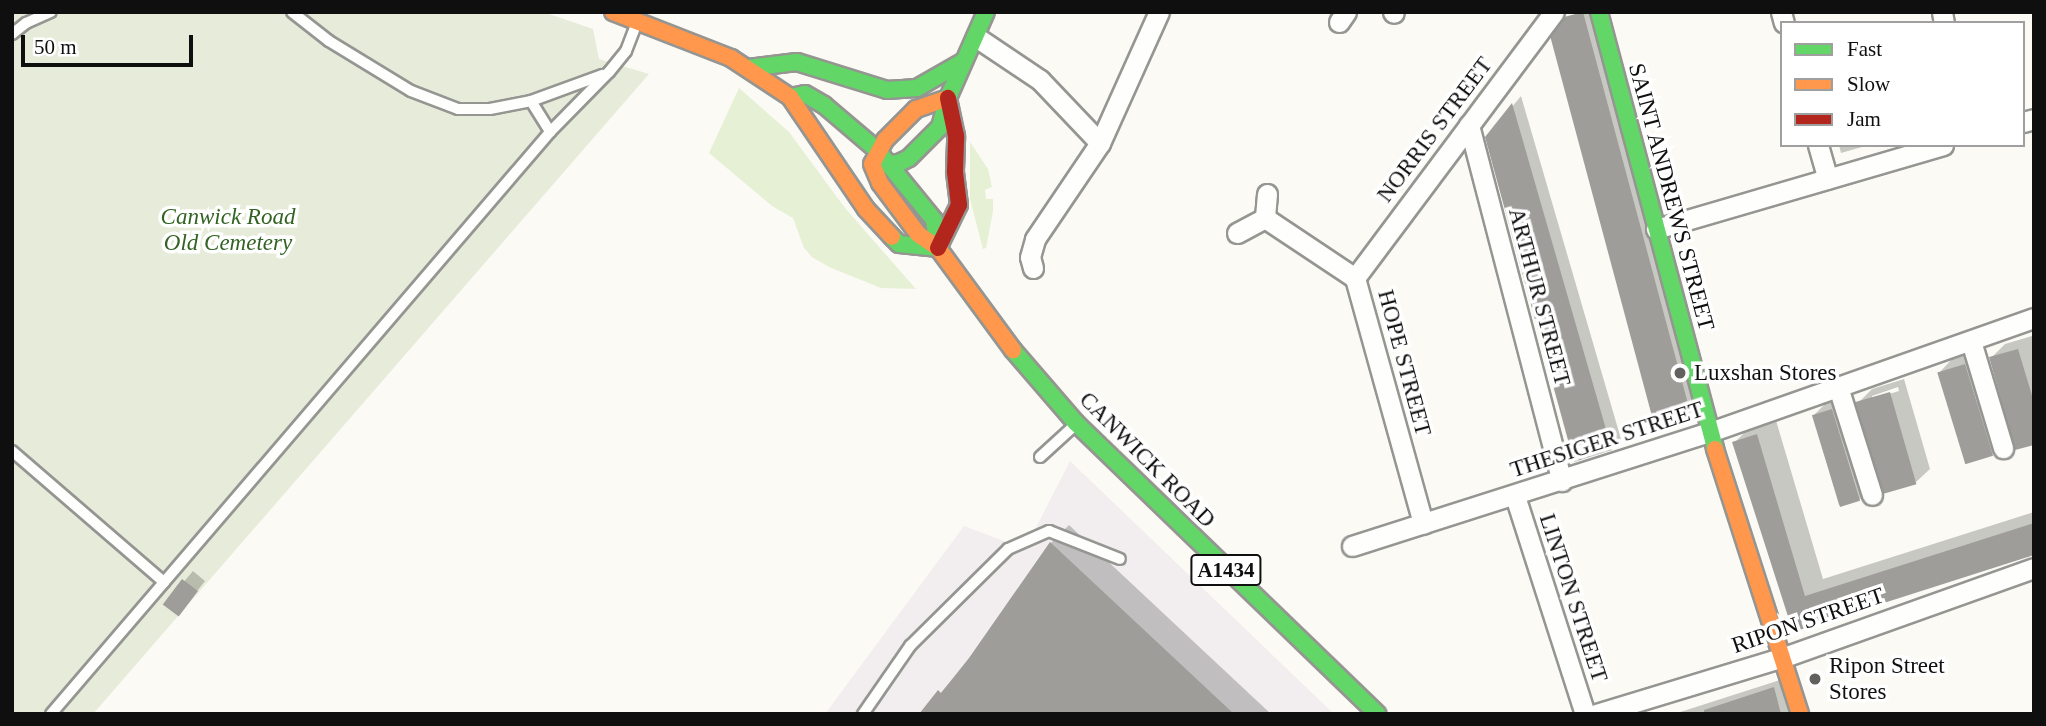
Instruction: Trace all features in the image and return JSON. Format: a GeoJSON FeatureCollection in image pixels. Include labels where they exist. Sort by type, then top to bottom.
{"type":"FeatureCollection","features":[{"type":"Feature","properties":{"kind":"main road"},"geometry":{"type":"LineString","coordinates":[[613,12],[731,58],[790,97],[866,209],[899,244],[938,248],[959,205],[955,171],[956,136],[948,98]]}},
{"type":"Feature","properties":{"kind":"main road"},"geometry":{"type":"LineString","coordinates":[[827,149],[889,164],[909,158],[940,127],[948,98],[986,12]]}},
{"type":"Feature","properties":{"kind":"main road","name":"SAINT ANDREWS STREET"},"geometry":{"type":"LineString","coordinates":[[1599,12],[1710,432],[1800,714]]}},
{"type":"Feature","properties":{"kind":"main road"},"geometry":{"type":"LineString","coordinates":[[748,68],[797,62],[887,90],[917,88],[964,61]]}},
{"type":"Feature","properties":{"kind":"main road"},"geometry":{"type":"LineString","coordinates":[[790,97],[806,94],[824,105],[864,158]]}},
{"type":"Feature","properties":{"kind":"main road"},"geometry":{"type":"LineString","coordinates":[[864,158],[916,109],[948,98]]}},
{"type":"Feature","properties":{"kind":"main road","name":"A1434"},"geometry":{"type":"LineString","coordinates":[[864,158],[918,234],[938,248]]}},
{"type":"Feature","properties":{"kind":"main road","name":"CANWICK ROAD"},"geometry":{"type":"LineString","coordinates":[[889,164],[934,220],[938,248],[1023,363],[1076,424],[1377,714]]}},
{"type":"Feature","properties":{"kind":"street"},"geometry":{"type":"LineString","coordinates":[[1033,268],[1030,257],[1035,239],[1100,143],[1159,12]]}},
{"type":"Feature","properties":{"kind":"street","name":"NORRIS STREET"},"geometry":{"type":"LineString","coordinates":[[1355,278],[1555,12]]}},
{"type":"Feature","properties":{"kind":"street"},"geometry":{"type":"LineString","coordinates":[[976,37],[1040,80],[1100,143]]}},
{"type":"Feature","properties":{"kind":"street","name":"ARTHUR STREET"},"geometry":{"type":"LineString","coordinates":[[1469,125],[1562,481]]}},
{"type":"Feature","properties":{"kind":"street"},"geometry":{"type":"LineString","coordinates":[[1819,147],[1828,179]]}},
{"type":"Feature","properties":{"kind":"street"},"geometry":{"type":"LineString","coordinates":[[1656,229],[1936,147]]}},
{"type":"Feature","properties":{"kind":"street"},"geometry":{"type":"LineString","coordinates":[[1237,233],[1265,218],[1267,194]]}},
{"type":"Feature","properties":{"kind":"street","name":"HOPE STREET"},"geometry":{"type":"LineString","coordinates":[[1265,218],[1355,278],[1423,524]]}},
{"type":"Feature","properties":{"kind":"street","name":"THESIGER STREET"},"geometry":{"type":"LineString","coordinates":[[1352,546],[1710,432],[2034,318]]}},
{"type":"Feature","properties":{"kind":"street"},"geometry":{"type":"LineString","coordinates":[[1971,341],[2003,448]]}},
{"type":"Feature","properties":{"kind":"street"},"geometry":{"type":"LineString","coordinates":[[1838,387],[1872,495]]}},
{"type":"Feature","properties":{"kind":"street","name":"LINTON STREET"},"geometry":{"type":"LineString","coordinates":[[1515,496],[1585,714]]}},
{"type":"Feature","properties":{"kind":"street","name":"RIPON STREET"},"geometry":{"type":"LineString","coordinates":[[1596,714],[1784,657],[2034,568]]}},
{"type":"Feature","properties":{"kind":"lane"},"geometry":{"type":"LineString","coordinates":[[12,34],[26,23],[51,12]]}},
{"type":"Feature","properties":{"kind":"lane"},"geometry":{"type":"LineString","coordinates":[[292,12],[329,41],[423,96],[458,109],[490,109],[531,101],[609,72]]}},
{"type":"Feature","properties":{"kind":"lane"},"geometry":{"type":"LineString","coordinates":[[51,714],[550,132],[609,72],[626,51],[637,21]]}},
{"type":"Feature","properties":{"kind":"lane"},"geometry":{"type":"LineString","coordinates":[[531,101],[550,132]]}},
{"type":"Feature","properties":{"kind":"lane"},"geometry":{"type":"LineString","coordinates":[[1040,457],[1076,424]]}},
{"type":"Feature","properties":{"kind":"lane"},"geometry":{"type":"LineString","coordinates":[[12,451],[164,582]]}},
{"type":"Feature","properties":{"kind":"lane"},"geometry":{"type":"LineString","coordinates":[[863,714],[910,646],[1008,549],[1049,531],[1120,559]]}},
{"type":"Feature","properties":{"kind":"shaded area"},"geometry":{"type":"Polygon","coordinates":[[[1070,461],[1334,714],[825,714],[964,526],[1025,549],[1070,461]]]}},
{"type":"Feature","properties":{"kind":"green space","name":"Canwick Road Old Cemetery"},"geometry":{"type":"Polygon","coordinates":[[[12,12],[543,12],[593,29],[599,59],[649,74],[93,714],[12,714],[12,12]]]}},
{"type":"Feature","properties":{"kind":"green space"},"geometry":{"type":"Polygon","coordinates":[[[739,88],[789,132],[845,208],[916,289],[881,288],[829,267],[812,257],[804,248],[793,218],[772,206],[709,153],[739,88]]]}},
{"type":"Feature","properties":{"kind":"green space"},"geometry":{"type":"Polygon","coordinates":[[[970,142],[988,169],[992,187],[985,190],[986,199],[993,199],[993,211],[986,248],[983,249],[970,199],[970,142]]]}},
{"type":"Feature","properties":{"kind":"building"},"geometry":{"type":"Polygon","coordinates":[[[1583,12],[1692,420],[1656,429],[1546,22],[1583,12]]]}},
{"type":"Feature","properties":{"kind":"building"},"geometry":{"type":"Polygon","coordinates":[[[1512,103],[1612,450],[1574,462],[1485,137],[1512,103]]]}},
{"type":"Feature","properties":{"kind":"building"},"geometry":{"type":"Polygon","coordinates":[[[2018,349],[2034,402],[2034,445],[2015,450],[1989,357],[2018,349]]]}},
{"type":"Feature","properties":{"kind":"building"},"geometry":{"type":"Polygon","coordinates":[[[1965,364],[1993,456],[1965,464],[1937,372],[1965,364]]]}},
{"type":"Feature","properties":{"kind":"building"},"geometry":{"type":"Polygon","coordinates":[[[1890,392],[1916,484],[1882,494],[1855,402],[1890,392]]]}},
{"type":"Feature","properties":{"kind":"building"},"geometry":{"type":"Polygon","coordinates":[[[1832,409],[1860,501],[1840,507],[1812,415],[1832,409]]]}},
{"type":"Feature","properties":{"kind":"building"},"geometry":{"type":"Polygon","coordinates":[[[1757,434],[1805,596],[2034,523],[2034,555],[1793,632],[1732,442],[1757,434]]]}},
{"type":"Feature","properties":{"kind":"building"},"geometry":{"type":"Polygon","coordinates":[[[1050,542],[1234,714],[919,714],[938,690],[941,693],[969,658],[1050,542]]]}},
{"type":"Feature","properties":{"kind":"building"},"geometry":{"type":"Polygon","coordinates":[[[182,579],[198,591],[179,617],[163,605],[182,579]]]}},
{"type":"Feature","properties":{"kind":"building"},"geometry":{"type":"Polygon","coordinates":[[[1774,687],[1781,714],[1704,714],[1704,710],[1774,687]]]}},
{"type":"Feature","properties":{"kind":"traffic: fast"},"geometry":{"type":"LineString","coordinates":[[948,98],[986,12]]}},
{"type":"Feature","properties":{"kind":"traffic: fast"},"geometry":{"type":"LineString","coordinates":[[1599,12],[1715,449]]}},
{"type":"Feature","properties":{"kind":"traffic: fast"},"geometry":{"type":"LineString","coordinates":[[748,68],[797,62],[887,90],[917,88],[964,61]]}},
{"type":"Feature","properties":{"kind":"traffic: fast"},"geometry":{"type":"LineString","coordinates":[[790,97],[805,94],[824,105],[877,150],[934,220],[938,248],[899,244],[892,237]]}},
{"type":"Feature","properties":{"kind":"traffic: fast"},"geometry":{"type":"LineString","coordinates":[[875,164],[899,163],[909,158],[940,127],[948,98]]}},
{"type":"Feature","properties":{"kind":"traffic: fast"},"geometry":{"type":"LineString","coordinates":[[1013,350],[1076,423],[1377,714]]}},
{"type":"Feature","properties":{"kind":"traffic: slow"},"geometry":{"type":"LineString","coordinates":[[613,12],[731,58],[790,97],[866,209],[892,237]]}},
{"type":"Feature","properties":{"kind":"traffic: slow"},"geometry":{"type":"LineString","coordinates":[[948,98],[916,109],[885,140],[872,164],[880,183],[918,234],[938,248],[1013,350]]}},
{"type":"Feature","properties":{"kind":"traffic: slow"},"geometry":{"type":"LineString","coordinates":[[1715,449],[1800,714]]}},
{"type":"Feature","properties":{"kind":"traffic: jam"},"geometry":{"type":"LineString","coordinates":[[938,248],[959,205],[955,171],[956,136],[948,98]]}},
{"type":"Feature","properties":{"kind":"place","name":"Luxshan Stores"},"geometry":{"type":"Point","coordinates":[1680,373]}},
{"type":"Feature","properties":{"kind":"place","name":"Ripon Street Stores"},"geometry":{"type":"Point","coordinates":[1815,679]}}]}
